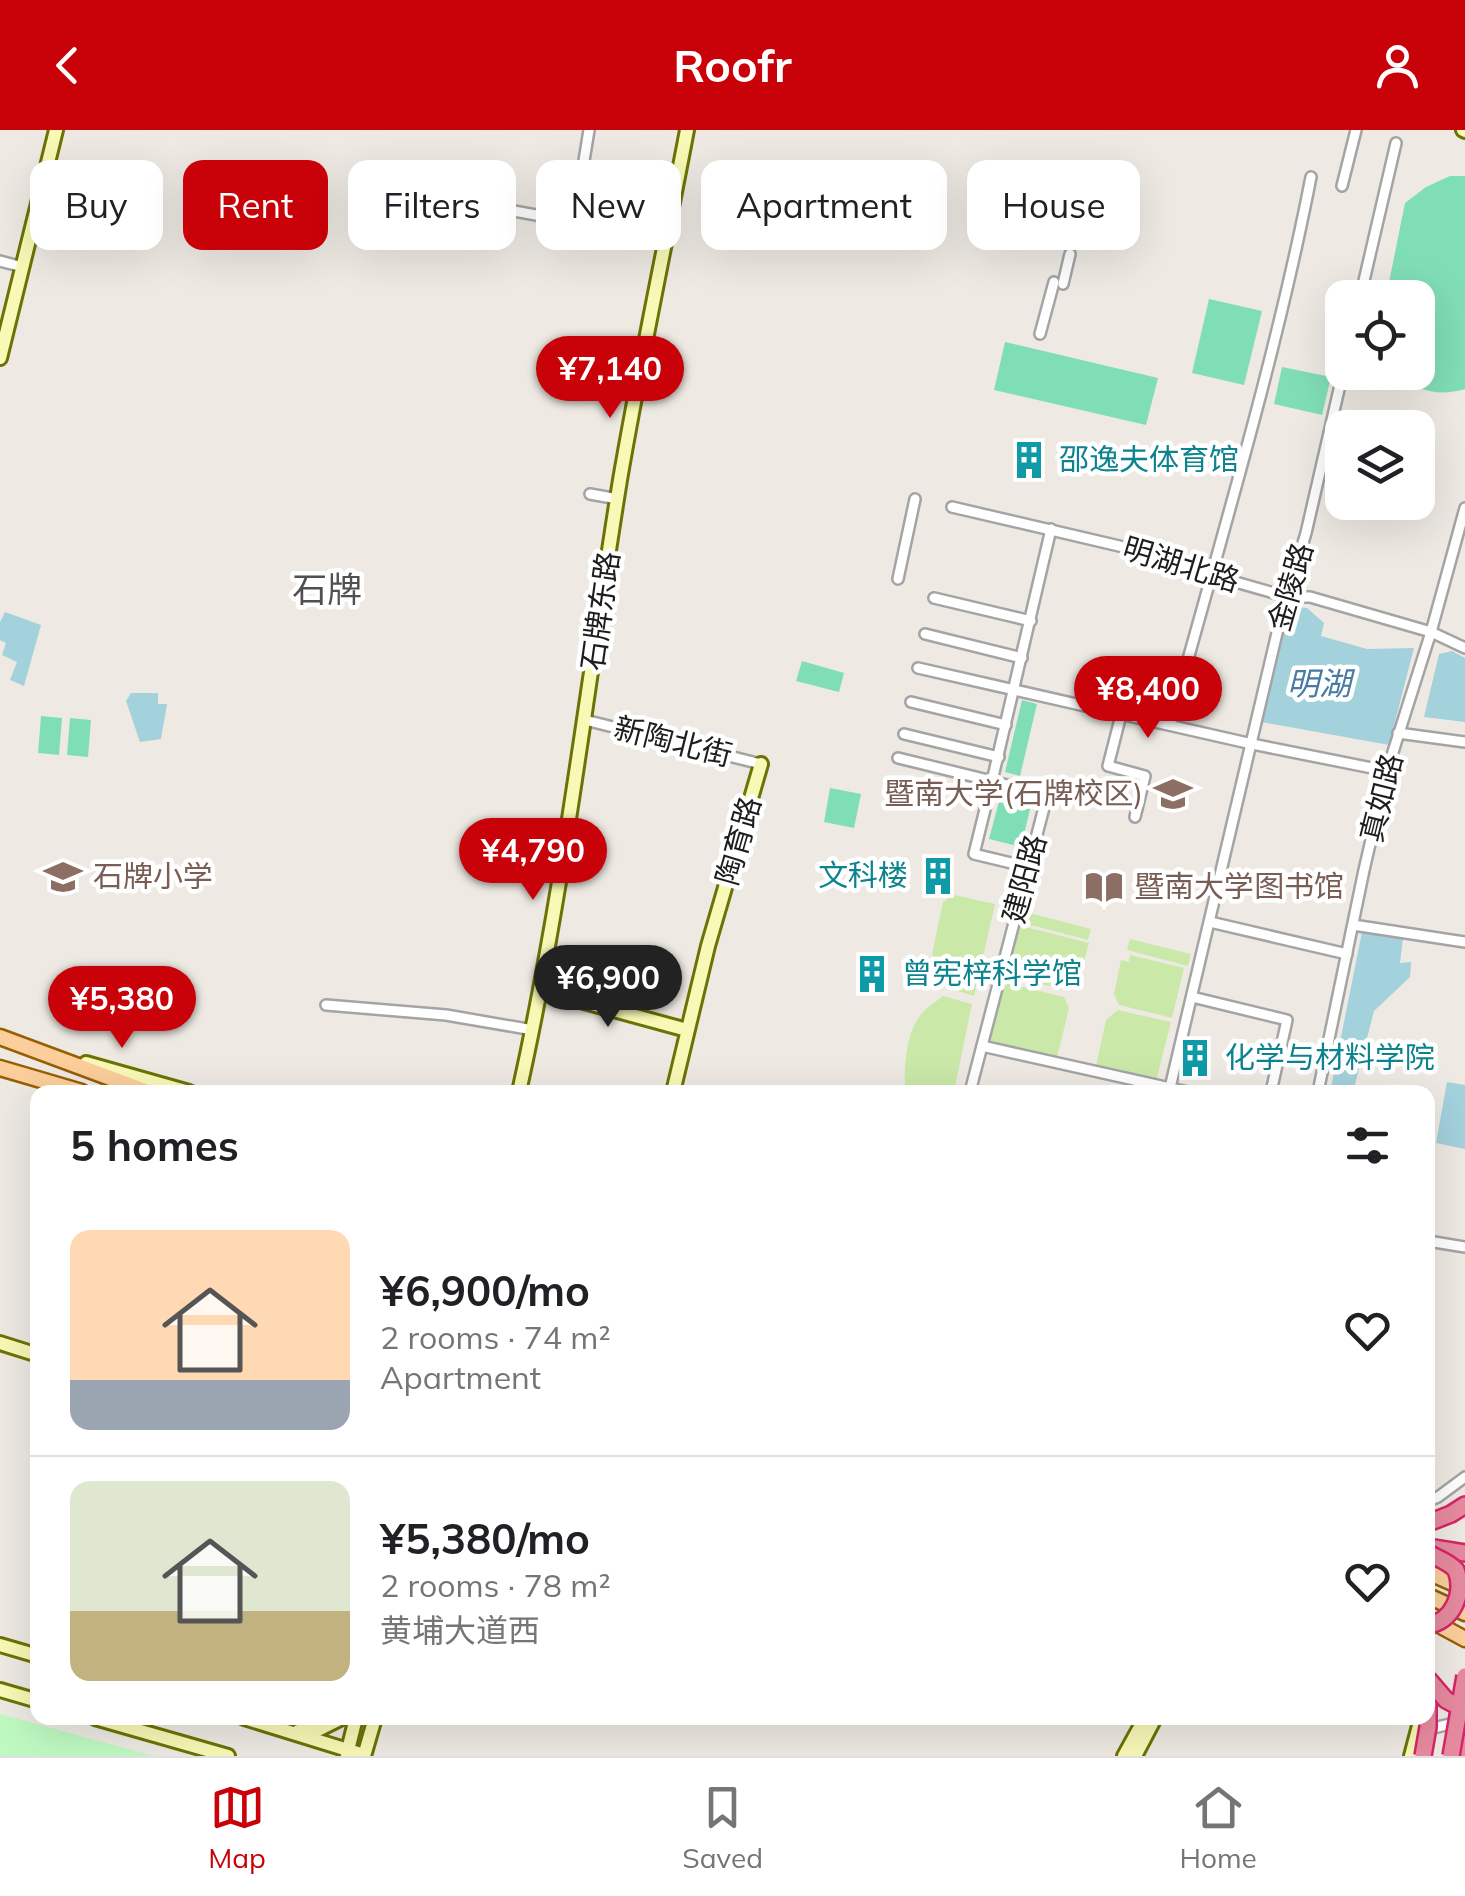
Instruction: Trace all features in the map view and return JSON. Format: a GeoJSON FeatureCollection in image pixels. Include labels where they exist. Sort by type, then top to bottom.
{"type":"FeatureCollection","features":[{"type":"Feature","properties":{"kind":"highway"},"geometry":{"type":"LineString","coordinates":[[1435,1520],[1465,1505]]}},
{"type":"Feature","properties":{"kind":"highway"},"geometry":{"type":"LineString","coordinates":[[1435,1551],[1465,1553]]}},
{"type":"Feature","properties":{"kind":"highway"},"geometry":{"type":"LineString","coordinates":[[1435,1555],[1454,1568],[1462,1588],[1456,1610],[1435,1622]]}},
{"type":"Feature","properties":{"kind":"highway"},"geometry":{"type":"LineString","coordinates":[[1450,1756],[1465,1676]]}},
{"type":"Feature","properties":{"kind":"highway"},"geometry":{"type":"LineString","coordinates":[[1435,1687],[1446,1700],[1465,1710]]}},
{"type":"Feature","properties":{"kind":"highway"},"geometry":{"type":"LineString","coordinates":[[1424,1756],[1428,1725]]}},
{"type":"Feature","properties":{"kind":"highway"},"geometry":{"type":"LineString","coordinates":[[1462,1756],[1465,1743]]}},
{"type":"Feature","properties":{"kind":"main road"},"geometry":{"type":"LineString","coordinates":[[0,1037],[129,1085]]}},
{"type":"Feature","properties":{"kind":"main road"},"geometry":{"type":"LineString","coordinates":[[0,1068],[55,1085]]}},
{"type":"Feature","properties":{"kind":"main road"},"geometry":{"type":"LineString","coordinates":[[1435,1568],[1465,1564]]}},
{"type":"Feature","properties":{"kind":"main road"},"geometry":{"type":"LineString","coordinates":[[1435,1573],[1465,1588]]}},
{"type":"Feature","properties":{"kind":"main road"},"geometry":{"type":"LineString","coordinates":[[1435,1599],[1465,1613]]}},
{"type":"Feature","properties":{"kind":"main road"},"geometry":{"type":"LineString","coordinates":[[1435,1625],[1465,1640]]}},
{"type":"Feature","properties":{"kind":"street"},"geometry":{"type":"LineString","coordinates":[[0,358],[56,130]]}},
{"type":"Feature","properties":{"kind":"street"},"geometry":{"type":"LineString","coordinates":[[516,211],[574,222],[590,130]]}},
{"type":"Feature","properties":{"kind":"street","name":"石牌东路"},"geometry":{"type":"LineString","coordinates":[[521,1085],[585,720],[618,499],[687,130]]}},
{"type":"Feature","properties":{"kind":"street"},"geometry":{"type":"LineString","coordinates":[[1342,186],[1356,130]]}},
{"type":"Feature","properties":{"kind":"street"},"geometry":{"type":"LineString","coordinates":[[1364,280],[1396,143]]}},
{"type":"Feature","properties":{"kind":"street"},"geometry":{"type":"LineString","coordinates":[[1170,726],[1298,248],[1311,177]]}},
{"type":"Feature","properties":{"kind":"street"},"geometry":{"type":"LineString","coordinates":[[1040,334],[1070,254]]}},
{"type":"Feature","properties":{"kind":"street"},"geometry":{"type":"LineString","coordinates":[[0,261],[23,266]]}},
{"type":"Feature","properties":{"kind":"street","name":"金陵路"},"geometry":{"type":"LineString","coordinates":[[1170,1085],[1281,616],[1306,533],[1340,390]]}},
{"type":"Feature","properties":{"kind":"street"},"geometry":{"type":"LineString","coordinates":[[590,494],[618,499]]}},
{"type":"Feature","properties":{"kind":"street"},"geometry":{"type":"LineString","coordinates":[[898,579],[916,499]]}},
{"type":"Feature","properties":{"kind":"street","name":"明湖北路"},"geometry":{"type":"LineString","coordinates":[[952,507],[1132,549],[1288,597],[1310,598],[1431,632],[1465,648]]}},
{"type":"Feature","properties":{"kind":"street","name":"真如路"},"geometry":{"type":"LineString","coordinates":[[1319,1085],[1387,772],[1465,508]]}},
{"type":"Feature","properties":{"kind":"street"},"geometry":{"type":"LineString","coordinates":[[1028,867],[974,854],[1051,530]]}},
{"type":"Feature","properties":{"kind":"street"},"geometry":{"type":"LineString","coordinates":[[934,598],[1031,621]]}},
{"type":"Feature","properties":{"kind":"street"},"geometry":{"type":"LineString","coordinates":[[925,634],[1022,658]]}},
{"type":"Feature","properties":{"kind":"street"},"geometry":{"type":"LineString","coordinates":[[918,668],[1387,772]]}},
{"type":"Feature","properties":{"kind":"street"},"geometry":{"type":"LineString","coordinates":[[911,702],[1006,725]]}},
{"type":"Feature","properties":{"kind":"street"},"geometry":{"type":"LineString","coordinates":[[1121,715],[1108,766],[1146,776],[1136,817]]}},
{"type":"Feature","properties":{"kind":"street","name":"新陶北街"},"geometry":{"type":"LineString","coordinates":[[585,720],[761,764]]}},
{"type":"Feature","properties":{"kind":"street"},"geometry":{"type":"LineString","coordinates":[[1398,733],[1465,742]]}},
{"type":"Feature","properties":{"kind":"street"},"geometry":{"type":"LineString","coordinates":[[904,734],[999,757]]}},
{"type":"Feature","properties":{"kind":"street"},"geometry":{"type":"LineString","coordinates":[[898,758],[992,781]]}},
{"type":"Feature","properties":{"kind":"street","name":"陶育路"},"geometry":{"type":"LineString","coordinates":[[675,1085],[708,946],[761,764]]}},
{"type":"Feature","properties":{"kind":"street","name":"建阳路"},"geometry":{"type":"LineString","coordinates":[[972,1085],[1047,796],[992,781]]}},
{"type":"Feature","properties":{"kind":"street"},"geometry":{"type":"LineString","coordinates":[[1210,922],[1346,954]]}},
{"type":"Feature","properties":{"kind":"street"},"geometry":{"type":"LineString","coordinates":[[1352,925],[1465,942]]}},
{"type":"Feature","properties":{"kind":"street"},"geometry":{"type":"LineString","coordinates":[[540,990],[687,1030]]}},
{"type":"Feature","properties":{"kind":"street"},"geometry":{"type":"LineString","coordinates":[[1192,997],[1287,1020],[1273,1085]]}},
{"type":"Feature","properties":{"kind":"street"},"geometry":{"type":"LineString","coordinates":[[326,1005],[446,1015],[533,1030]]}},
{"type":"Feature","properties":{"kind":"street"},"geometry":{"type":"LineString","coordinates":[[982,1046],[1148,1085]]}},
{"type":"Feature","properties":{"kind":"street"},"geometry":{"type":"LineString","coordinates":[[42,1052],[163,1085]]}},
{"type":"Feature","properties":{"kind":"street"},"geometry":{"type":"LineString","coordinates":[[32,1079],[48,1085]]}},
{"type":"Feature","properties":{"kind":"street"},"geometry":{"type":"LineString","coordinates":[[1435,1241],[1465,1246]]}},
{"type":"Feature","properties":{"kind":"street"},"geometry":{"type":"LineString","coordinates":[[0,1343],[30,1352]]}},
{"type":"Feature","properties":{"kind":"street"},"geometry":{"type":"LineString","coordinates":[[1435,1498],[1465,1477]]}},
{"type":"Feature","properties":{"kind":"street"},"geometry":{"type":"LineString","coordinates":[[0,1645],[30,1654]]}},
{"type":"Feature","properties":{"kind":"street"},"geometry":{"type":"LineString","coordinates":[[0,1690],[30,1699]]}},
{"type":"Feature","properties":{"kind":"street"},"geometry":{"type":"LineString","coordinates":[[120,1725],[228,1756]]}},
{"type":"Feature","properties":{"kind":"street"},"geometry":{"type":"LineString","coordinates":[[268,1725],[365,1756],[373,1725]]}},
{"type":"Feature","properties":{"kind":"street"},"geometry":{"type":"LineString","coordinates":[[286,1730],[320,1729],[328,1725]]}},
{"type":"Feature","properties":{"kind":"street"},"geometry":{"type":"LineString","coordinates":[[347,1753],[354,1725]]}},
{"type":"Feature","properties":{"kind":"street"},"geometry":{"type":"LineString","coordinates":[[1124,1756],[1141,1725]]}},
{"type":"Feature","properties":{"kind":"street"},"geometry":{"type":"LineString","coordinates":[[1135,1756],[1151,1725]]}},
{"type":"Feature","properties":{"kind":"street"},"geometry":{"type":"LineString","coordinates":[[1411,1756],[1419,1725]]}},
{"type":"Feature","properties":{"kind":"street"},"geometry":{"type":"LineString","coordinates":[[1415,1736],[1438,1726],[1465,1725]]}},
{"type":"Feature","properties":{"kind":"street"},"geometry":{"type":"LineString","coordinates":[[315,1740],[315,1756]]}},
{"type":"Feature","properties":{"kind":"green space"},"geometry":{"type":"Polygon","coordinates":[[[1450,176],[1465,176],[1465,389],[1455,391],[1429,390],[1435,390],[1435,280],[1389,280],[1405,203],[1450,176]]]}},
{"type":"Feature","properties":{"kind":"green space"},"geometry":{"type":"Polygon","coordinates":[[[1209,299],[1262,311],[1244,385],[1192,373],[1209,299]]]}},
{"type":"Feature","properties":{"kind":"green space"},"geometry":{"type":"Polygon","coordinates":[[[1005,342],[1158,378],[1146,425],[994,390],[1005,342]]]}},
{"type":"Feature","properties":{"kind":"green space"},"geometry":{"type":"Polygon","coordinates":[[[1282,367],[1325,376],[1328,390],[1322,415],[1274,404],[1282,367]]]}},
{"type":"Feature","properties":{"kind":"green space"},"geometry":{"type":"Polygon","coordinates":[[[802,661],[844,673],[839,692],[796,681],[802,661]]]}},
{"type":"Feature","properties":{"kind":"green space"},"geometry":{"type":"Polygon","coordinates":[[[1022,700],[1037,704],[1020,776],[1005,772],[1022,700]]]}},
{"type":"Feature","properties":{"kind":"green space"},"geometry":{"type":"Polygon","coordinates":[[[41,716],[62,718],[59,755],[38,753],[41,716]]]}},
{"type":"Feature","properties":{"kind":"green space"},"geometry":{"type":"Polygon","coordinates":[[[70,718],[91,720],[88,757],[67,755],[70,718]]]}},
{"type":"Feature","properties":{"kind":"green space"},"geometry":{"type":"Polygon","coordinates":[[[830,788],[861,794],[854,828],[824,822],[830,788]]]}},
{"type":"Feature","properties":{"kind":"green space"},"geometry":{"type":"Polygon","coordinates":[[[1001,794],[1032,801],[1021,847],[989,839],[1001,794]]]}},
{"type":"Feature","properties":{"kind":"green space"},"geometry":{"type":"Polygon","coordinates":[[[954,895],[995,904],[974,996],[945,987],[932,954],[943,902],[954,895]]]}},
{"type":"Feature","properties":{"kind":"green space"},"geometry":{"type":"Polygon","coordinates":[[[1022,911],[1091,929],[1088,940],[1019,922],[1022,911]]]}},
{"type":"Feature","properties":{"kind":"green space"},"geometry":{"type":"Polygon","coordinates":[[[1014,924],[1089,943],[1078,983],[1068,990],[1000,975],[1014,924]]]}},
{"type":"Feature","properties":{"kind":"green space"},"geometry":{"type":"Polygon","coordinates":[[[1130,939],[1191,954],[1188,966],[1127,950],[1130,939]]]}},
{"type":"Feature","properties":{"kind":"green space"},"geometry":{"type":"Polygon","coordinates":[[[1130,955],[1184,968],[1172,1018],[1119,1005],[1114,994],[1121,960],[1129,962],[1130,955]]]}},
{"type":"Feature","properties":{"kind":"green space"},"geometry":{"type":"Polygon","coordinates":[[[999,981],[1064,997],[1069,1008],[1056,1062],[982,1046],[999,981]]]}},
{"type":"Feature","properties":{"kind":"green space"},"geometry":{"type":"Polygon","coordinates":[[[943,996],[972,1004],[955,1085],[905,1085],[910,1037],[924,1011],[943,996]]]}},
{"type":"Feature","properties":{"kind":"green space"},"geometry":{"type":"Polygon","coordinates":[[[1118,1010],[1171,1022],[1155,1085],[1095,1071],[1106,1020],[1118,1010]]]}},
{"type":"Feature","properties":{"kind":"green space"},"geometry":{"type":"Polygon","coordinates":[[[0,1714],[154,1756],[0,1756],[0,1714]]]}},
{"type":"Feature","properties":{"kind":"water","name":"明湖"},"geometry":{"type":"Polygon","coordinates":[[[1307,608],[1324,623],[1321,636],[1367,649],[1414,648],[1389,745],[1261,722],[1287,612],[1307,608]]]}},
{"type":"Feature","properties":{"kind":"water"},"geometry":{"type":"Polygon","coordinates":[[[5,612],[41,625],[24,686],[10,680],[17,662],[2,655],[6,643],[0,640],[0,622],[5,612]]]}},
{"type":"Feature","properties":{"kind":"water"},"geometry":{"type":"Polygon","coordinates":[[[1452,651],[1465,658],[1465,722],[1424,717],[1439,654],[1452,651]]]}},
{"type":"Feature","properties":{"kind":"water"},"geometry":{"type":"Polygon","coordinates":[[[131,693],[158,693],[158,704],[167,704],[161,739],[140,742],[126,701],[131,693]]]}},
{"type":"Feature","properties":{"kind":"water"},"geometry":{"type":"Polygon","coordinates":[[[1362,932],[1403,938],[1400,963],[1411,962],[1410,977],[1374,1011],[1355,1085],[1331,1085],[1362,932]]]}},
{"type":"Feature","properties":{"kind":"water"},"geometry":{"type":"Polygon","coordinates":[[[1447,1082],[1465,1085],[1465,1149],[1436,1143],[1447,1082]]]}},
{"type":"Feature","properties":{"kind":"place","name":"邵逸夫体育馆"},"geometry":{"type":"Point","coordinates":[1029,460]}},
{"type":"Feature","properties":{"kind":"place","name":"暨南大学(石牌校区)"},"geometry":{"type":"Point","coordinates":[1173,794]}},
{"type":"Feature","properties":{"kind":"place","name":"文科楼"},"geometry":{"type":"Point","coordinates":[938,876]}},
{"type":"Feature","properties":{"kind":"place","name":"石牌小学"},"geometry":{"type":"Point","coordinates":[63,877]}},
{"type":"Feature","properties":{"kind":"place","name":"暨南大学图书馆"},"geometry":{"type":"Point","coordinates":[1104,887]}},
{"type":"Feature","properties":{"kind":"place","name":"曾宪梓科学馆"},"geometry":{"type":"Point","coordinates":[872,974]}},
{"type":"Feature","properties":{"kind":"place","name":"化学与材料学院"},"geometry":{"type":"Point","coordinates":[1195,1058]}},
{"type":"Feature","properties":{"kind":"district","name":"石牌"},"geometry":{"type":"Point","coordinates":[327,590]}}]}
